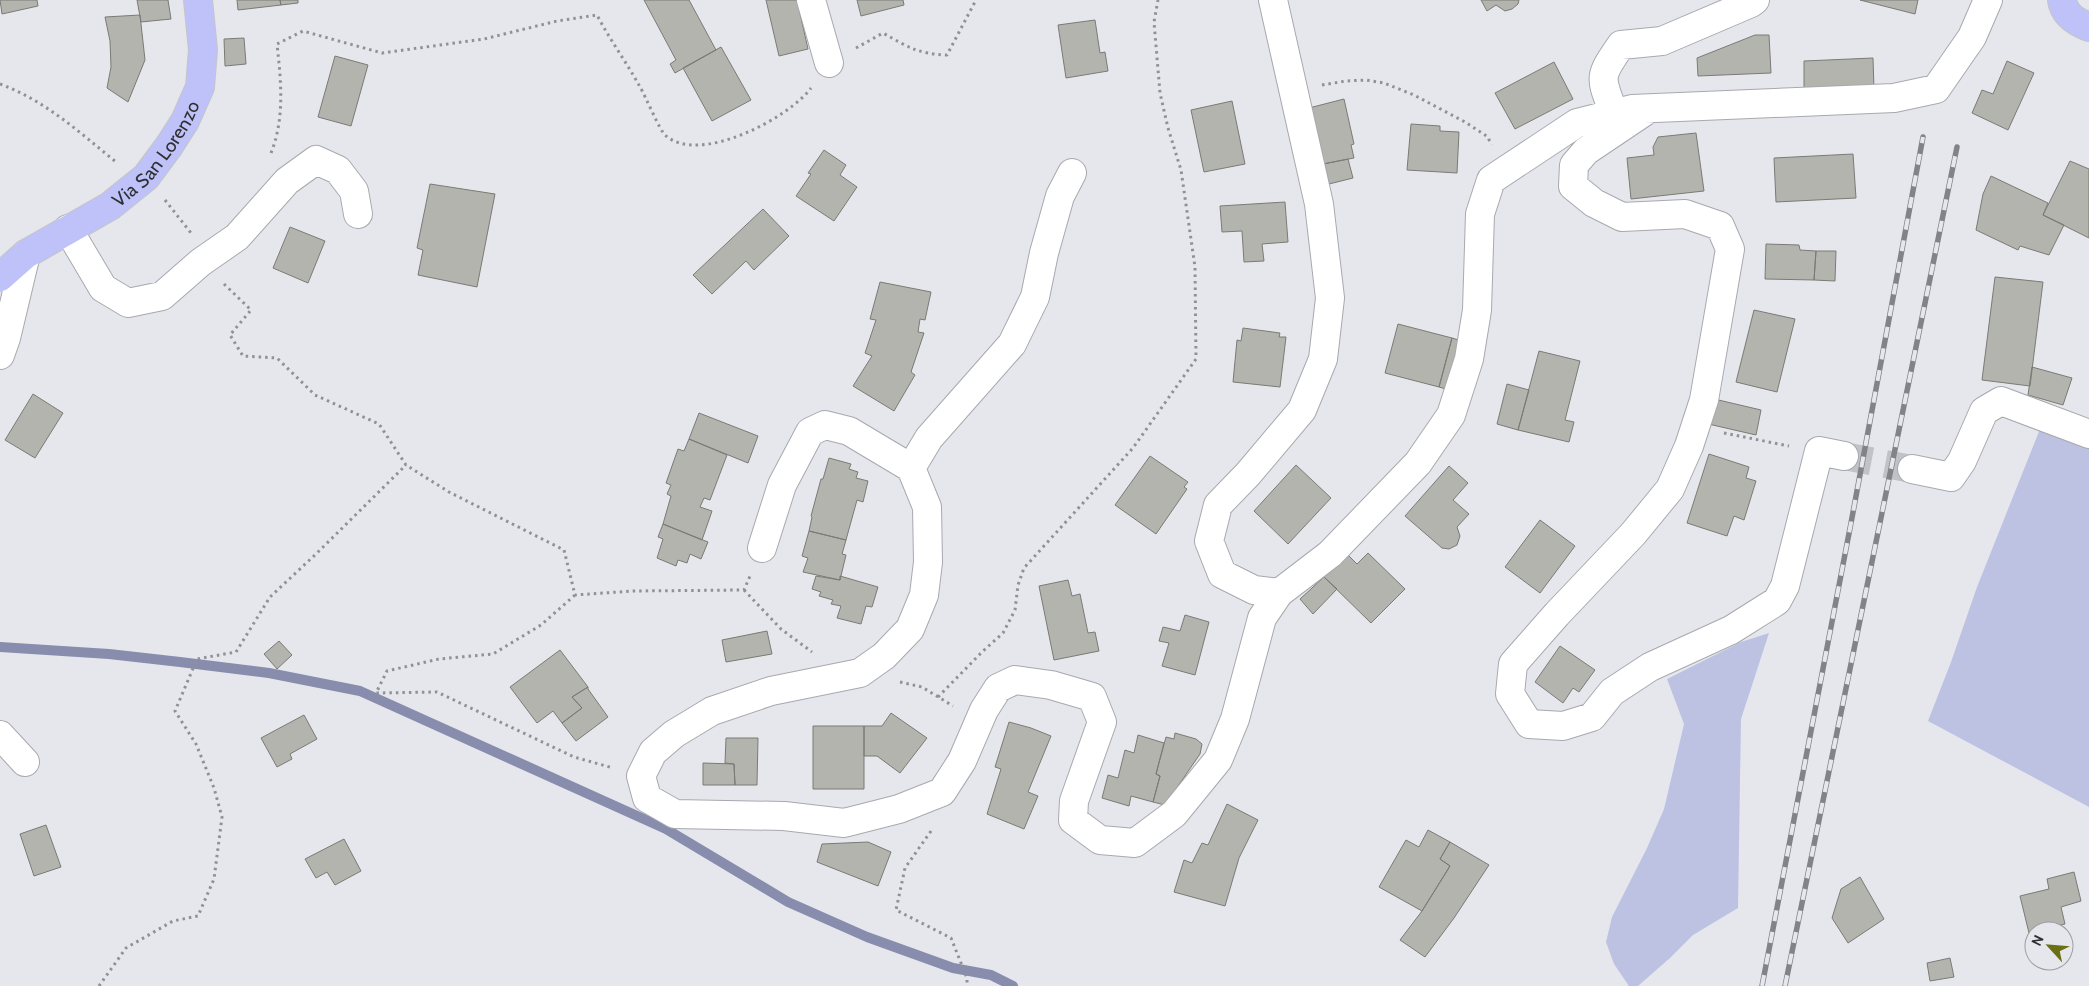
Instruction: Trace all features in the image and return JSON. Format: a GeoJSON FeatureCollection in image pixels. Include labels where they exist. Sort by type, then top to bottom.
{"type":"FeatureCollection","features":[{"type":"Feature","properties":{"kind":"main road","name":"Via San Lorenzo"},"geometry":{"type":"LineString","coordinates":[[0,277],[26,254],[110,206],[146,177],[169,146],[185,121],[200,87],[203,50],[198,0]]}},
{"type":"Feature","properties":{"kind":"main road"},"geometry":{"type":"LineString","coordinates":[[2062,0],[2063,9],[2078,23],[2089,27]]}},
{"type":"Feature","properties":{"kind":"street"},"geometry":{"type":"LineString","coordinates":[[811,0],[829,63]]}},
{"type":"Feature","properties":{"kind":"street"},"geometry":{"type":"LineString","coordinates":[[1274,0],[1319,204],[1330,298],[1323,359],[1302,410],[1248,474],[1218,505],[1209,541],[1222,574],[1254,590],[1279,592]]}},
{"type":"Feature","properties":{"kind":"street"},"geometry":{"type":"LineString","coordinates":[[1614,113],[1602,82],[1605,67],[1621,45],[1662,41],[1716,19],[1755,0]]}},
{"type":"Feature","properties":{"kind":"street"},"geometry":{"type":"LineString","coordinates":[[762,548],[782,485],[810,432],[826,424],[849,431],[911,468],[928,507],[928,562],[924,595],[910,629],[884,656],[860,673],[771,691],[712,711],[674,734],[652,752],[641,776],[647,798],[676,814],[784,816],[844,823],[899,809],[942,792],[962,761],[988,702],[998,688],[1015,680],[1051,685],[1092,696],[1102,722],[1074,801],[1074,820],[1100,840],[1135,843],[1174,814],[1218,760],[1235,719],[1262,618],[1279,592],[1330,554],[1418,463],[1451,415],[1469,358],[1477,310],[1480,214],[1491,180],[1577,123],[1632,109],[1894,98],[1936,89],[1972,37],[1988,0]]}},
{"type":"Feature","properties":{"kind":"street"},"geometry":{"type":"LineString","coordinates":[[1650,108],[1586,151],[1574,165],[1573,186],[1594,203],[1622,217],[1685,214],[1720,226],[1730,249],[1704,400],[1670,489],[1633,534],[1557,614],[1513,664],[1510,694],[1529,724],[1563,726],[1592,718],[1612,692],[1650,666],[1731,630],[1777,601],[1785,586],[1832,454]]}},
{"type":"Feature","properties":{"kind":"street"},"geometry":{"type":"LineString","coordinates":[[68,229],[103,288],[128,304],[162,296],[201,262],[237,237],[287,181],[316,160],[338,170],[354,191],[358,214]]}},
{"type":"Feature","properties":{"kind":"street"},"geometry":{"type":"LineString","coordinates":[[911,468],[929,438],[1012,344],[1035,297],[1044,253],[1060,196],[1072,173]]}},
{"type":"Feature","properties":{"kind":"street"},"geometry":{"type":"LineString","coordinates":[[0,355],[6,338],[26,254]]}},
{"type":"Feature","properties":{"kind":"street"},"geometry":{"type":"LineString","coordinates":[[1912,469],[1951,477],[1962,461],[1984,411],[2001,401],[2089,434]]}},
{"type":"Feature","properties":{"kind":"street"},"geometry":{"type":"LineString","coordinates":[[0,736],[25,762]]}},
{"type":"Feature","properties":{"kind":"path"},"geometry":{"type":"LineString","coordinates":[[268,161],[279,122],[282,95],[277,44],[303,31],[382,53],[484,39],[557,21],[597,15],[639,85],[665,135],[682,143],[704,145],[748,133],[782,112],[804,97],[829,63],[883,33],[916,51],[928,54],[947,54],[976,0]]}},
{"type":"Feature","properties":{"kind":"path"},"geometry":{"type":"LineString","coordinates":[[938,696],[1003,633],[1015,610],[1018,585],[1024,568],[1134,448],[1196,359],[1195,267],[1183,179],[1160,93],[1154,22],[1158,0]]}},
{"type":"Feature","properties":{"kind":"path"},"geometry":{"type":"LineString","coordinates":[[1294,88],[1366,80],[1384,83],[1401,90],[1465,122],[1488,137],[1495,154],[1499,174]]}},
{"type":"Feature","properties":{"kind":"path"},"geometry":{"type":"LineString","coordinates":[[191,233],[198,230]]}},
{"type":"Feature","properties":{"kind":"path"},"geometry":{"type":"LineString","coordinates":[[201,262],[251,310],[230,335],[242,356],[277,358],[315,395],[379,424],[406,465],[449,492],[564,550],[575,595]]}},
{"type":"Feature","properties":{"kind":"path"},"geometry":{"type":"LineString","coordinates":[[1695,427],[1832,454]]}},
{"type":"Feature","properties":{"kind":"path"},"geometry":{"type":"LineString","coordinates":[[99,986],[126,948],[173,921],[198,916],[214,880],[222,817],[214,788],[196,744],[175,711],[197,659],[236,652],[270,597],[406,465]]}},
{"type":"Feature","properties":{"kind":"path"},"geometry":{"type":"LineString","coordinates":[[641,776],[574,757],[437,692],[376,693],[387,671],[439,659],[493,654],[541,625],[575,595],[633,591],[744,590],[762,548]]}},
{"type":"Feature","properties":{"kind":"path"},"geometry":{"type":"LineString","coordinates":[[932,829],[904,868],[896,910],[951,938],[967,978],[967,986]]}},
{"type":"Feature","properties":{"kind":"shaded area"},"geometry":{"type":"Polygon","coordinates":[[[2040,429],[2089,448],[2089,807],[1928,721],[1977,587],[2040,429]]]}},
{"type":"Feature","properties":{"kind":"shaded area"},"geometry":{"type":"Polygon","coordinates":[[[1769,633],[1741,719],[1738,908],[1693,935],[1638,986],[1629,986],[1614,964],[1606,942],[1612,917],[1647,848],[1664,809],[1684,724],[1667,679],[1741,642],[1769,633]]]}},
{"type":"Feature","properties":{"kind":"building"},"geometry":{"type":"Polygon","coordinates":[[[0,0],[37,0],[38,6],[2,14],[0,0]]]}},
{"type":"Feature","properties":{"kind":"building"},"geometry":{"type":"Polygon","coordinates":[[[137,0],[168,0],[171,19],[141,22],[137,0]]]}},
{"type":"Feature","properties":{"kind":"building"},"geometry":{"type":"Polygon","coordinates":[[[237,0],[280,0],[281,5],[238,10],[237,0]]]}},
{"type":"Feature","properties":{"kind":"building"},"geometry":{"type":"Polygon","coordinates":[[[280,0],[298,0],[298,3],[281,5],[280,0]]]}},
{"type":"Feature","properties":{"kind":"building"},"geometry":{"type":"Polygon","coordinates":[[[644,0],[689,0],[716,50],[675,73],[670,64],[676,60],[644,0]]]}},
{"type":"Feature","properties":{"kind":"building"},"geometry":{"type":"Polygon","coordinates":[[[766,0],[797,0],[808,49],[779,56],[766,0]]]}},
{"type":"Feature","properties":{"kind":"building"},"geometry":{"type":"Polygon","coordinates":[[[857,0],[903,0],[904,5],[861,16],[857,0]]]}},
{"type":"Feature","properties":{"kind":"building"},"geometry":{"type":"Polygon","coordinates":[[[1481,0],[1519,0],[1518,4],[1512,9],[1505,11],[1496,5],[1487,11],[1481,0]]]}},
{"type":"Feature","properties":{"kind":"building"},"geometry":{"type":"Polygon","coordinates":[[[1860,0],[1918,0],[1915,14],[1860,0]]]}},
{"type":"Feature","properties":{"kind":"building"},"geometry":{"type":"Polygon","coordinates":[[[140,15],[145,60],[128,102],[107,88],[111,67],[110,41],[105,17],[140,15]]]}},
{"type":"Feature","properties":{"kind":"building"},"geometry":{"type":"Polygon","coordinates":[[[1095,20],[1100,53],[1105,52],[1108,71],[1066,78],[1058,25],[1095,20]]]}},
{"type":"Feature","properties":{"kind":"building"},"geometry":{"type":"Polygon","coordinates":[[[1755,35],[1769,35],[1771,73],[1698,76],[1697,58],[1755,35]]]}},
{"type":"Feature","properties":{"kind":"building"},"geometry":{"type":"Polygon","coordinates":[[[244,38],[246,64],[225,66],[224,39],[244,38]]]}},
{"type":"Feature","properties":{"kind":"building"},"geometry":{"type":"Polygon","coordinates":[[[721,47],[751,100],[712,121],[683,68],[721,47]]]}},
{"type":"Feature","properties":{"kind":"building"},"geometry":{"type":"Polygon","coordinates":[[[335,56],[368,65],[351,126],[318,117],[335,56]]]}},
{"type":"Feature","properties":{"kind":"building"},"geometry":{"type":"Polygon","coordinates":[[[1873,58],[1874,89],[1804,90],[1804,61],[1873,58]]]}},
{"type":"Feature","properties":{"kind":"building"},"geometry":{"type":"Polygon","coordinates":[[[2007,61],[2034,73],[2008,130],[1972,113],[1982,90],[1993,94],[2007,61]]]}},
{"type":"Feature","properties":{"kind":"building"},"geometry":{"type":"Polygon","coordinates":[[[1554,62],[1573,99],[1515,129],[1495,93],[1554,62]]]}},
{"type":"Feature","properties":{"kind":"building"},"geometry":{"type":"Polygon","coordinates":[[[1344,99],[1354,144],[1351,145],[1354,158],[1323,164],[1309,108],[1344,99]]]}},
{"type":"Feature","properties":{"kind":"building"},"geometry":{"type":"Polygon","coordinates":[[[1232,101],[1245,164],[1204,172],[1191,110],[1232,101]]]}},
{"type":"Feature","properties":{"kind":"building"},"geometry":{"type":"Polygon","coordinates":[[[1411,124],[1440,126],[1440,131],[1459,132],[1457,173],[1407,170],[1411,124]]]}},
{"type":"Feature","properties":{"kind":"building"},"geometry":{"type":"Polygon","coordinates":[[[1696,133],[1704,191],[1631,199],[1627,158],[1654,155],[1653,147],[1658,137],[1696,133]]]}},
{"type":"Feature","properties":{"kind":"building"},"geometry":{"type":"Polygon","coordinates":[[[824,150],[846,165],[840,175],[857,187],[834,221],[796,196],[811,174],[808,173],[824,150]]]}},
{"type":"Feature","properties":{"kind":"building"},"geometry":{"type":"Polygon","coordinates":[[[1853,154],[1856,198],[1776,202],[1774,158],[1853,154]]]}},
{"type":"Feature","properties":{"kind":"building"},"geometry":{"type":"Polygon","coordinates":[[[1348,159],[1353,178],[1329,184],[1323,164],[1348,159]]]}},
{"type":"Feature","properties":{"kind":"building"},"geometry":{"type":"Polygon","coordinates":[[[2070,161],[2089,169],[2089,238],[2043,215],[2070,161]]]}},
{"type":"Feature","properties":{"kind":"building"},"geometry":{"type":"Polygon","coordinates":[[[1991,176],[2048,203],[2043,215],[2064,225],[2049,255],[2020,246],[2018,250],[1976,230],[1983,194],[1991,176]]]}},
{"type":"Feature","properties":{"kind":"building"},"geometry":{"type":"Polygon","coordinates":[[[430,184],[495,194],[477,287],[418,275],[423,250],[417,248],[430,184]]]}},
{"type":"Feature","properties":{"kind":"building"},"geometry":{"type":"Polygon","coordinates":[[[1285,202],[1288,242],[1262,244],[1264,261],[1244,262],[1242,231],[1222,232],[1220,206],[1285,202]]]}},
{"type":"Feature","properties":{"kind":"building"},"geometry":{"type":"Polygon","coordinates":[[[763,209],[789,236],[754,270],[746,261],[712,294],[693,275],[763,209]]]}},
{"type":"Feature","properties":{"kind":"building"},"geometry":{"type":"Polygon","coordinates":[[[290,227],[325,241],[308,283],[273,268],[290,227]]]}},
{"type":"Feature","properties":{"kind":"building"},"geometry":{"type":"Polygon","coordinates":[[[1766,244],[1799,245],[1800,250],[1816,251],[1814,280],[1765,279],[1766,244]]]}},
{"type":"Feature","properties":{"kind":"building"},"geometry":{"type":"Polygon","coordinates":[[[1816,251],[1836,251],[1835,281],[1814,280],[1816,251]]]}},
{"type":"Feature","properties":{"kind":"building"},"geometry":{"type":"Polygon","coordinates":[[[1995,277],[2043,282],[2030,386],[1982,380],[1995,277]]]}},
{"type":"Feature","properties":{"kind":"building"},"geometry":{"type":"Polygon","coordinates":[[[880,282],[931,292],[925,320],[920,319],[918,332],[924,333],[911,372],[915,375],[894,411],[853,386],[872,356],[865,353],[876,320],[870,319],[880,282]]]}},
{"type":"Feature","properties":{"kind":"building"},"geometry":{"type":"Polygon","coordinates":[[[1754,310],[1795,319],[1777,392],[1736,382],[1754,310]]]}},
{"type":"Feature","properties":{"kind":"building"},"geometry":{"type":"Polygon","coordinates":[[[1398,324],[1452,338],[1439,387],[1385,373],[1398,324]]]}},
{"type":"Feature","properties":{"kind":"building"},"geometry":{"type":"Polygon","coordinates":[[[1243,328],[1280,333],[1279,337],[1286,337],[1280,387],[1233,382],[1237,340],[1241,341],[1243,328]]]}},
{"type":"Feature","properties":{"kind":"building"},"geometry":{"type":"Polygon","coordinates":[[[1452,338],[1465,342],[1453,391],[1439,387],[1452,338]]]}},
{"type":"Feature","properties":{"kind":"building"},"geometry":{"type":"Polygon","coordinates":[[[1539,351],[1580,361],[1565,420],[1574,422],[1569,442],[1518,430],[1539,351]]]}},
{"type":"Feature","properties":{"kind":"building"},"geometry":{"type":"Polygon","coordinates":[[[2032,367],[2072,378],[2063,405],[2028,395],[2032,367]]]}},
{"type":"Feature","properties":{"kind":"building"},"geometry":{"type":"Polygon","coordinates":[[[1507,384],[1529,390],[1518,430],[1497,424],[1507,384]]]}},
{"type":"Feature","properties":{"kind":"building"},"geometry":{"type":"Polygon","coordinates":[[[33,394],[63,413],[35,458],[5,440],[33,394]]]}},
{"type":"Feature","properties":{"kind":"building"},"geometry":{"type":"Polygon","coordinates":[[[1710,398],[1761,410],[1756,435],[1704,423],[1710,398]]]}},
{"type":"Feature","properties":{"kind":"building"},"geometry":{"type":"Polygon","coordinates":[[[699,413],[758,436],[748,463],[689,439],[699,413]]]}},
{"type":"Feature","properties":{"kind":"building"},"geometry":{"type":"Polygon","coordinates":[[[689,439],[727,455],[710,500],[704,498],[700,507],[712,511],[702,540],[663,524],[671,496],[667,494],[671,485],[666,483],[678,449],[684,451],[689,439]]]}},
{"type":"Feature","properties":{"kind":"building"},"geometry":{"type":"Polygon","coordinates":[[[1709,454],[1749,467],[1746,478],[1756,481],[1744,520],[1734,516],[1727,536],[1687,523],[1709,454]]]}},
{"type":"Feature","properties":{"kind":"building"},"geometry":{"type":"Polygon","coordinates":[[[1150,456],[1188,482],[1184,487],[1187,489],[1156,534],[1115,505],[1150,456]]]}},
{"type":"Feature","properties":{"kind":"building"},"geometry":{"type":"Polygon","coordinates":[[[829,458],[851,464],[849,469],[858,472],[856,478],[868,481],[863,502],[857,500],[846,540],[809,531],[821,479],[823,479],[829,458]]]}},
{"type":"Feature","properties":{"kind":"building"},"geometry":{"type":"Polygon","coordinates":[[[1296,465],[1331,498],[1288,544],[1254,511],[1296,465]]]}},
{"type":"Feature","properties":{"kind":"building"},"geometry":{"type":"Polygon","coordinates":[[[1449,466],[1468,483],[1453,500],[1469,514],[1457,527],[1460,536],[1457,545],[1449,549],[1442,548],[1405,516],[1449,466]]]}},
{"type":"Feature","properties":{"kind":"building"},"geometry":{"type":"Polygon","coordinates":[[[1540,520],[1575,546],[1540,593],[1505,567],[1540,520]]]}},
{"type":"Feature","properties":{"kind":"building"},"geometry":{"type":"Polygon","coordinates":[[[663,524],[708,542],[701,559],[690,554],[687,563],[678,560],[676,566],[657,558],[663,539],[658,537],[663,524]]]}},
{"type":"Feature","properties":{"kind":"building"},"geometry":{"type":"Polygon","coordinates":[[[809,531],[846,540],[842,554],[846,555],[840,580],[803,572],[808,558],[802,556],[809,531]]]}},
{"type":"Feature","properties":{"kind":"building"},"geometry":{"type":"Polygon","coordinates":[[[1346,553],[1357,564],[1368,553],[1405,589],[1371,623],[1324,577],[1346,553]]]}},
{"type":"Feature","properties":{"kind":"building"},"geometry":{"type":"Polygon","coordinates":[[[816,576],[840,580],[840,576],[878,587],[872,607],[866,606],[861,624],[837,618],[841,606],[831,604],[833,600],[819,596],[821,592],[812,589],[816,576]]]}},
{"type":"Feature","properties":{"kind":"building"},"geometry":{"type":"Polygon","coordinates":[[[1324,577],[1337,589],[1313,614],[1300,599],[1324,577]]]}},
{"type":"Feature","properties":{"kind":"building"},"geometry":{"type":"Polygon","coordinates":[[[1068,580],[1072,596],[1080,594],[1088,633],[1095,632],[1099,651],[1054,660],[1039,586],[1068,580]]]}},
{"type":"Feature","properties":{"kind":"building"},"geometry":{"type":"Polygon","coordinates":[[[1185,615],[1209,622],[1195,675],[1162,666],[1169,643],[1159,641],[1163,627],[1180,631],[1185,615]]]}},
{"type":"Feature","properties":{"kind":"building"},"geometry":{"type":"Polygon","coordinates":[[[767,631],[772,654],[726,662],[722,640],[767,631]]]}},
{"type":"Feature","properties":{"kind":"building"},"geometry":{"type":"Polygon","coordinates":[[[279,641],[292,655],[277,669],[264,654],[279,641]]]}},
{"type":"Feature","properties":{"kind":"building"},"geometry":{"type":"Polygon","coordinates":[[[1560,646],[1595,670],[1579,692],[1573,688],[1563,703],[1535,682],[1560,646]]]}},
{"type":"Feature","properties":{"kind":"building"},"geometry":{"type":"Polygon","coordinates":[[[560,650],[588,687],[572,697],[582,708],[562,723],[553,711],[537,723],[510,687],[560,650]]]}},
{"type":"Feature","properties":{"kind":"building"},"geometry":{"type":"Polygon","coordinates":[[[588,687],[608,717],[576,741],[562,723],[582,708],[572,697],[588,687]]]}},
{"type":"Feature","properties":{"kind":"building"},"geometry":{"type":"Polygon","coordinates":[[[891,713],[927,738],[900,773],[877,756],[864,756],[864,726],[882,726],[891,713]]]}},
{"type":"Feature","properties":{"kind":"building"},"geometry":{"type":"Polygon","coordinates":[[[304,715],[317,739],[290,754],[292,759],[277,767],[261,738],[304,715]]]}},
{"type":"Feature","properties":{"kind":"building"},"geometry":{"type":"Polygon","coordinates":[[[1009,722],[1051,736],[1028,792],[1038,796],[1024,829],[987,814],[1001,769],[995,767],[1009,722]]]}},
{"type":"Feature","properties":{"kind":"building"},"geometry":{"type":"Polygon","coordinates":[[[813,726],[864,726],[864,789],[813,789],[813,726]]]}},
{"type":"Feature","properties":{"kind":"building"},"geometry":{"type":"Polygon","coordinates":[[[1175,733],[1196,739],[1202,744],[1200,754],[1165,805],[1153,802],[1160,776],[1156,774],[1166,737],[1174,739],[1175,733]]]}},
{"type":"Feature","properties":{"kind":"building"},"geometry":{"type":"Polygon","coordinates":[[[1138,735],[1164,743],[1156,774],[1160,776],[1153,802],[1131,796],[1129,806],[1102,798],[1108,775],[1118,778],[1125,750],[1134,753],[1138,735]]]}},
{"type":"Feature","properties":{"kind":"building"},"geometry":{"type":"Polygon","coordinates":[[[726,738],[758,738],[757,785],[735,785],[734,764],[725,763],[726,738]]]}},
{"type":"Feature","properties":{"kind":"building"},"geometry":{"type":"Polygon","coordinates":[[[703,763],[734,764],[735,785],[703,785],[703,763]]]}},
{"type":"Feature","properties":{"kind":"building"},"geometry":{"type":"Polygon","coordinates":[[[1227,804],[1258,820],[1239,858],[1225,906],[1174,892],[1184,860],[1192,863],[1202,843],[1208,845],[1227,804]]]}},
{"type":"Feature","properties":{"kind":"building"},"geometry":{"type":"Polygon","coordinates":[[[46,825],[61,867],[34,876],[20,834],[46,825]]]}},
{"type":"Feature","properties":{"kind":"building"},"geometry":{"type":"Polygon","coordinates":[[[1428,830],[1450,842],[1440,859],[1450,866],[1422,911],[1379,887],[1406,840],[1419,847],[1428,830]]]}},
{"type":"Feature","properties":{"kind":"building"},"geometry":{"type":"Polygon","coordinates":[[[344,839],[361,871],[335,885],[327,872],[316,878],[305,859],[344,839]]]}},
{"type":"Feature","properties":{"kind":"building"},"geometry":{"type":"Polygon","coordinates":[[[868,842],[891,852],[878,886],[817,862],[822,844],[868,842]]]}},
{"type":"Feature","properties":{"kind":"building"},"geometry":{"type":"Polygon","coordinates":[[[1450,842],[1489,865],[1454,918],[1425,957],[1400,940],[1422,911],[1450,866],[1440,859],[1450,842]]]}},
{"type":"Feature","properties":{"kind":"building"},"geometry":{"type":"Polygon","coordinates":[[[2074,872],[2081,901],[2061,907],[2064,921],[2026,921],[2020,896],[2049,889],[2047,879],[2074,872]]]}},
{"type":"Feature","properties":{"kind":"building"},"geometry":{"type":"Polygon","coordinates":[[[1860,877],[1884,919],[1848,943],[1832,918],[1841,889],[1860,877]]]}},
{"type":"Feature","properties":{"kind":"building"},"geometry":{"type":"Polygon","coordinates":[[[1950,958],[1954,977],[1930,981],[1927,963],[1950,958]]]}},
{"type":"Feature","properties":{"kind":"waterway"},"geometry":{"type":"LineString","coordinates":[[0,647],[109,654],[180,662],[269,673],[360,691],[666,829],[788,902],[867,937],[953,968],[991,975],[1013,986]]}},
{"type":"Feature","properties":{"kind":"tunnel"},"geometry":{"type":"LineString","coordinates":[[1844,456],[1912,469]]}},
{"type":"Feature","properties":{"kind":"railway"},"geometry":{"type":"LineString","coordinates":[[1762,986],[1923,137]]}},
{"type":"Feature","properties":{"kind":"railway"},"geometry":{"type":"LineString","coordinates":[[1785,986],[1957,147]]}}]}
